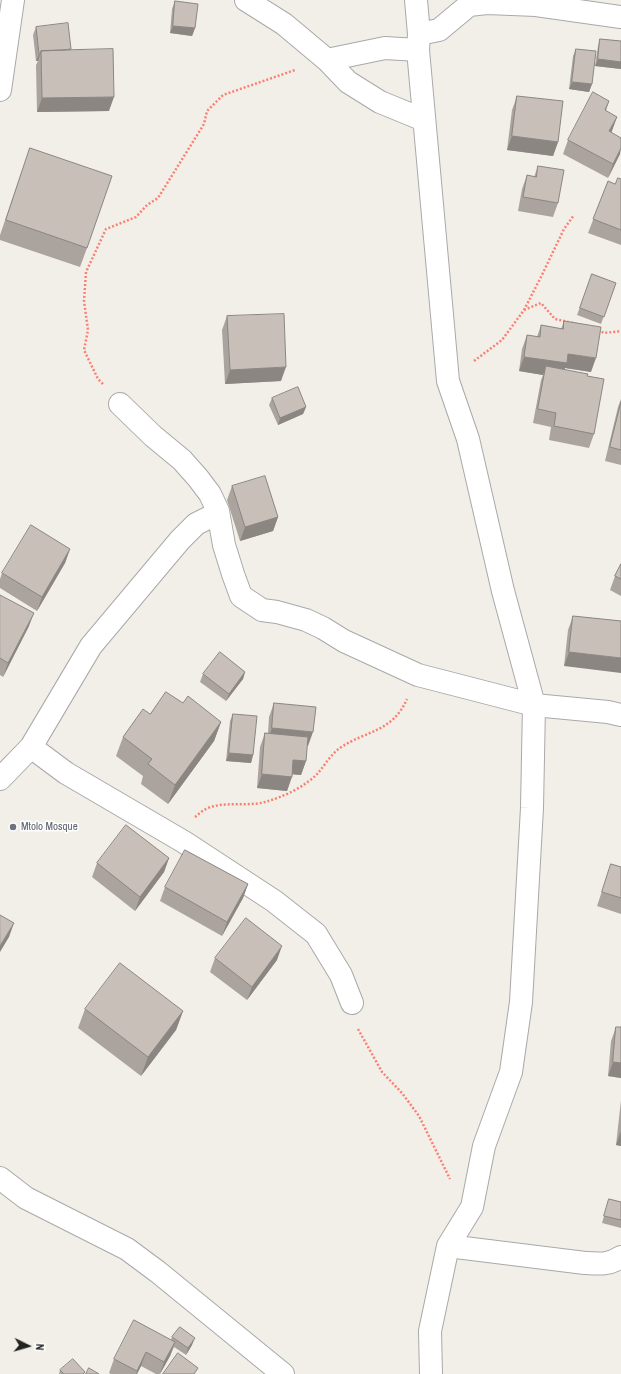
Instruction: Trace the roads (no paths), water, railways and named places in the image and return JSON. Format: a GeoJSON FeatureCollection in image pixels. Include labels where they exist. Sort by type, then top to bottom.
{"type":"FeatureCollection","features":[{"type":"Feature","properties":{"kind":"street"},"geometry":{"type":"LineString","coordinates":[[0,90],[13,0]]}},
{"type":"Feature","properties":{"kind":"street"},"geometry":{"type":"LineString","coordinates":[[246,0],[284,24],[327,60],[348,82],[380,102],[424,120]]}},
{"type":"Feature","properties":{"kind":"street"},"geometry":{"type":"LineString","coordinates":[[416,0],[424,120],[448,381],[468,438],[502,591],[534,705],[532,808],[521,1002],[511,1072],[484,1146],[472,1207],[448,1246],[430,1331],[431,1374]]}},
{"type":"Feature","properties":{"kind":"street"},"geometry":{"type":"LineString","coordinates":[[327,60],[419,42],[439,30],[469,5],[487,3],[536,5],[621,17]]}},
{"type":"Feature","properties":{"kind":"street"},"geometry":{"type":"LineString","coordinates":[[120,404],[153,436],[182,460],[210,494],[218,511],[230,567],[241,596],[262,610],[277,612],[306,620],[323,628],[344,641],[418,675],[534,705],[608,712],[621,715]]}},
{"type":"Feature","properties":{"kind":"street"},"geometry":{"type":"LineString","coordinates":[[0,779],[31,746],[91,646],[180,540],[196,524],[214,515],[218,511]]}},
{"type":"Feature","properties":{"kind":"street"},"geometry":{"type":"LineString","coordinates":[[31,746],[66,773],[184,842],[274,901],[316,934],[341,975],[352,1003]]}},
{"type":"Feature","properties":{"kind":"street"},"geometry":{"type":"LineString","coordinates":[[0,1178],[26,1198],[127,1250],[158,1272],[283,1374]]}},
{"type":"Feature","properties":{"kind":"street"},"geometry":{"type":"LineString","coordinates":[[448,1246],[584,1263],[603,1264],[613,1262],[621,1257]]}},
{"type":"Feature","properties":{"kind":"place","name":"Mtolo Mosque"},"geometry":{"type":"Point","coordinates":[13,827]}}]}
